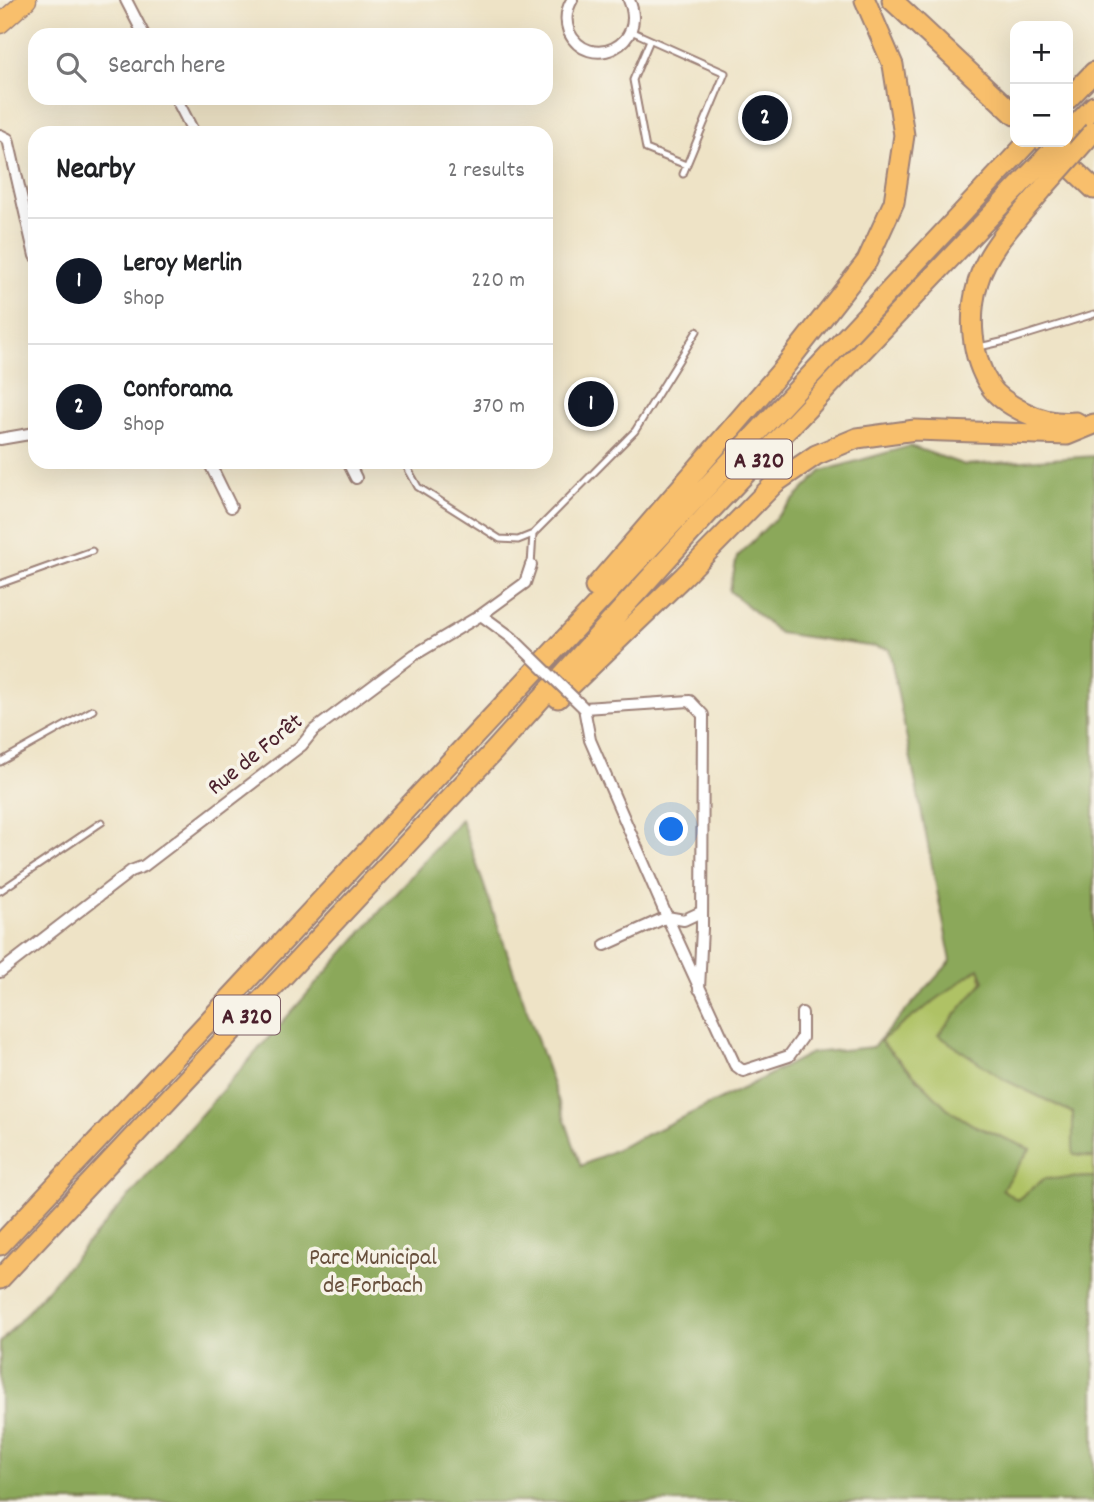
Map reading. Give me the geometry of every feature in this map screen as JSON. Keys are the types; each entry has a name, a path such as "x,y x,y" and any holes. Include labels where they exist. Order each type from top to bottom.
{"highway":[{"path":"552,652 595,587 782,370 867,261 894,202 904,135 893,65 865,0"},
{"path":"892,0 1010,110"},
{"path":"1073,94 1094,72"},
{"path":"1073,130 1091,117"},
{"path":"1091,117 1038,180 993,250 978,282 972,326 979,362 991,388 1011,405 1037,418 1065,424 1094,422"},
{"path":"1049,147 1094,189"},
{"name":"A 320","path":"0,1279 494,751 711,510 1038,180 1057,147"},
{"name":"A 320","path":"0,1245 1022,149"},
{"path":"494,751 554,702 775,483 816,455 857,438 915,429 1067,435 1094,422"}],"main road":[{"path":"0,24 27,0"}],"street":[{"path":"126,0 140,28"},
{"path":"572,0 566,15 567,26 578,44 587,49 608,51 618,47 631,32 634,21 629,0"},
{"path":"180,105 190,126"},
{"path":"0,135 8,139 28,216"},
{"path":"0,439 28,434"},
{"path":"212,469 231,507"},
{"path":"352,469 356,478"},
{"name":"Rue de Forêt","path":"0,972 131,871 144,866 181,838 302,745 314,730 414,655 481,615 525,583 531,565"},
{"path":"481,615 511,637 584,708 590,740 735,1065 743,1071 789,1056 802,1038 802,1013"},
{"path":"584,708 690,701 703,715 699,989"},
{"path":"605,945 667,917 684,920 701,912"}],"lane":[{"path":"631,32 725,73 683,174"},
{"path":"649,40 633,80 646,149 686,165"},
{"path":"976,348 1094,314"},
{"path":"408,469 418,487 500,539 518,540 533,534 635,431 697,331"},
{"path":"531,565 533,534"},
{"path":"0,584 92,551"},
{"path":"0,762 93,710"},
{"path":"0,891 102,822"}],"green space":[{"name":"Parc Municipal de Forbach","path":"910,446 965,465 1094,456 1094,1158 1073,1154 1073,1113 1005,1080 938,1035 984,981 979,968 880,1041 949,1110 973,1125 1030,1149 1002,1189 1017,1200 1044,1179 1094,1177 1094,1502 0,1502 0,1343 461,819 581,1166 811,1053 873,1047 951,961 889,649 779,633 730,591 737,557 822,471"},
{"path":"979,967 1005,1080 1073,1113 1073,1154 1094,1158 1094,1177 1044,1179 1017,1200 1002,1189 1030,1149 973,1125 949,1110 880,1041"}],"place":[{"name":"Conforama","path":"765,118"},
{"name":"Leroy Merlin","path":"591,404"}]}
